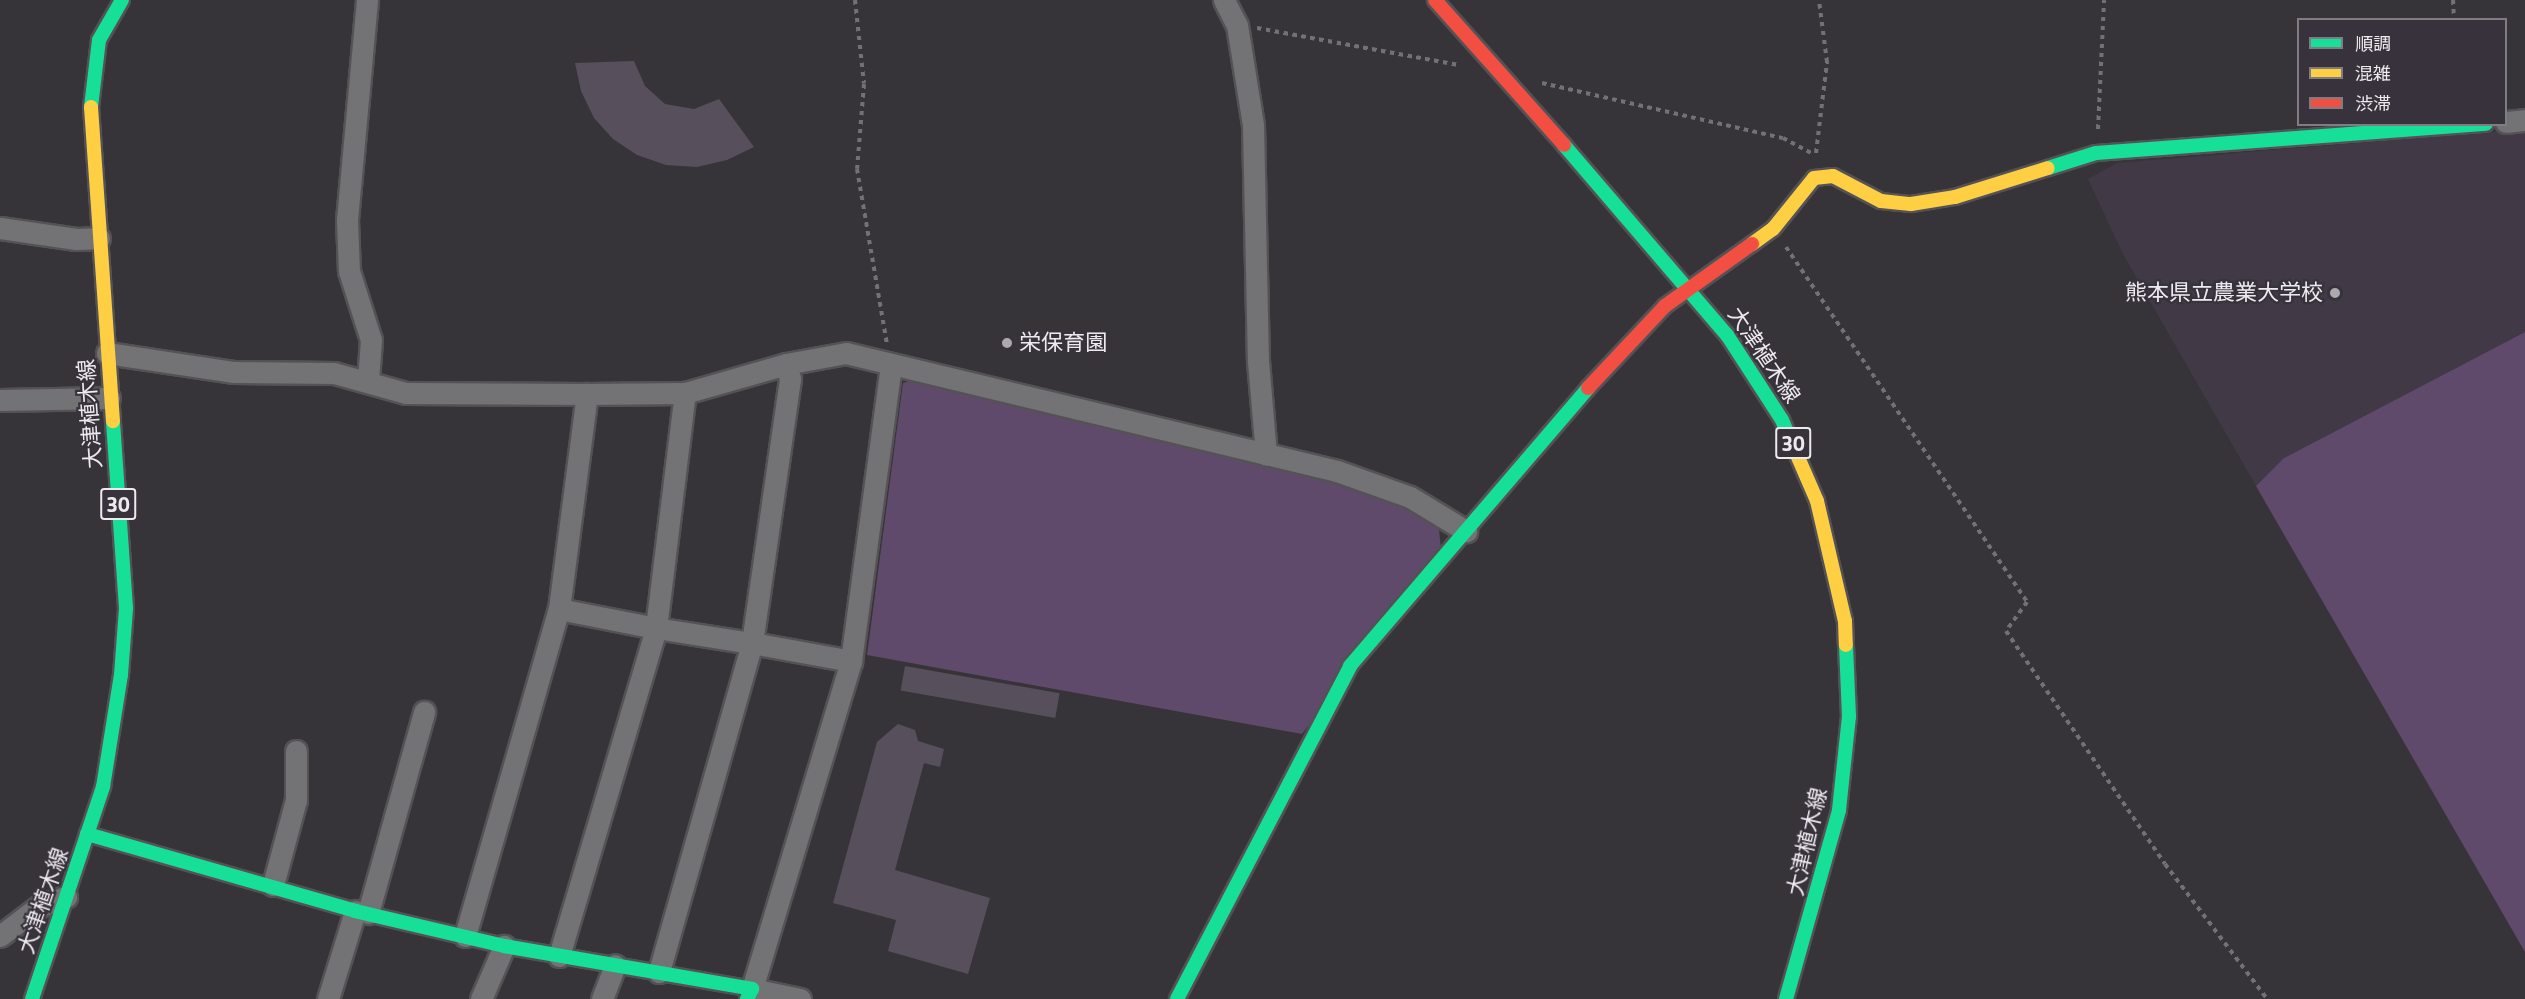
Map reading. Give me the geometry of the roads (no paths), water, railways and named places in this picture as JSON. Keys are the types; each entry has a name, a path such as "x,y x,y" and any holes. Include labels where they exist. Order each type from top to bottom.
{"street":[{"path":"367,0 347,220 349,271 371,340 368,380"},
{"path":"1224,0 1237,25 1253,125 1258,361 1266,455"},
{"name":"大津植木線","path":"1435,0 1690,288 1749,366 1796,448 1817,501 1845,621 1849,717 1839,810 1786,999"},
{"name":"大津植木線","path":"32,999 87,834 113,742 126,608 109,399 90,96 99,40 119,1"},
{"path":"2507,122 2525,120"},
{"path":"1176,999 1350,666 1627,343 1690,288 1773,229 1814,178 1822,174 1833,176 1881,201 1911,204 1955,197 2096,153 2459,126"},
{"path":"0,228 76,239 99,238"},
{"path":"107,353 233,372 334,373 368,380 406,393 587,394 685,393 786,364 846,353 891,366 1337,471 1410,497 1466,531"},
{"path":"659,972 752,643 790,379 786,364"},
{"path":"749,994 851,661 891,366"},
{"path":"559,956 656,628 685,393"},
{"path":"465,936 559,609 587,394"},
{"path":"0,400 109,399"},
{"path":"559,609 851,661"},
{"path":"328,999 361,912 424,712"},
{"path":"273,885 296,800 296,751"},
{"path":"87,834 273,885 361,912 504,946 659,972 749,994 800,999"},
{"path":"0,936 38,907 66,897"},
{"path":"481,999 504,946"},
{"path":"602,999 615,965"}],"place":[{"name":"熊本県立農業大学校","path":"2335,293"},
{"name":"栄保育園","path":"1007,343"}]}
